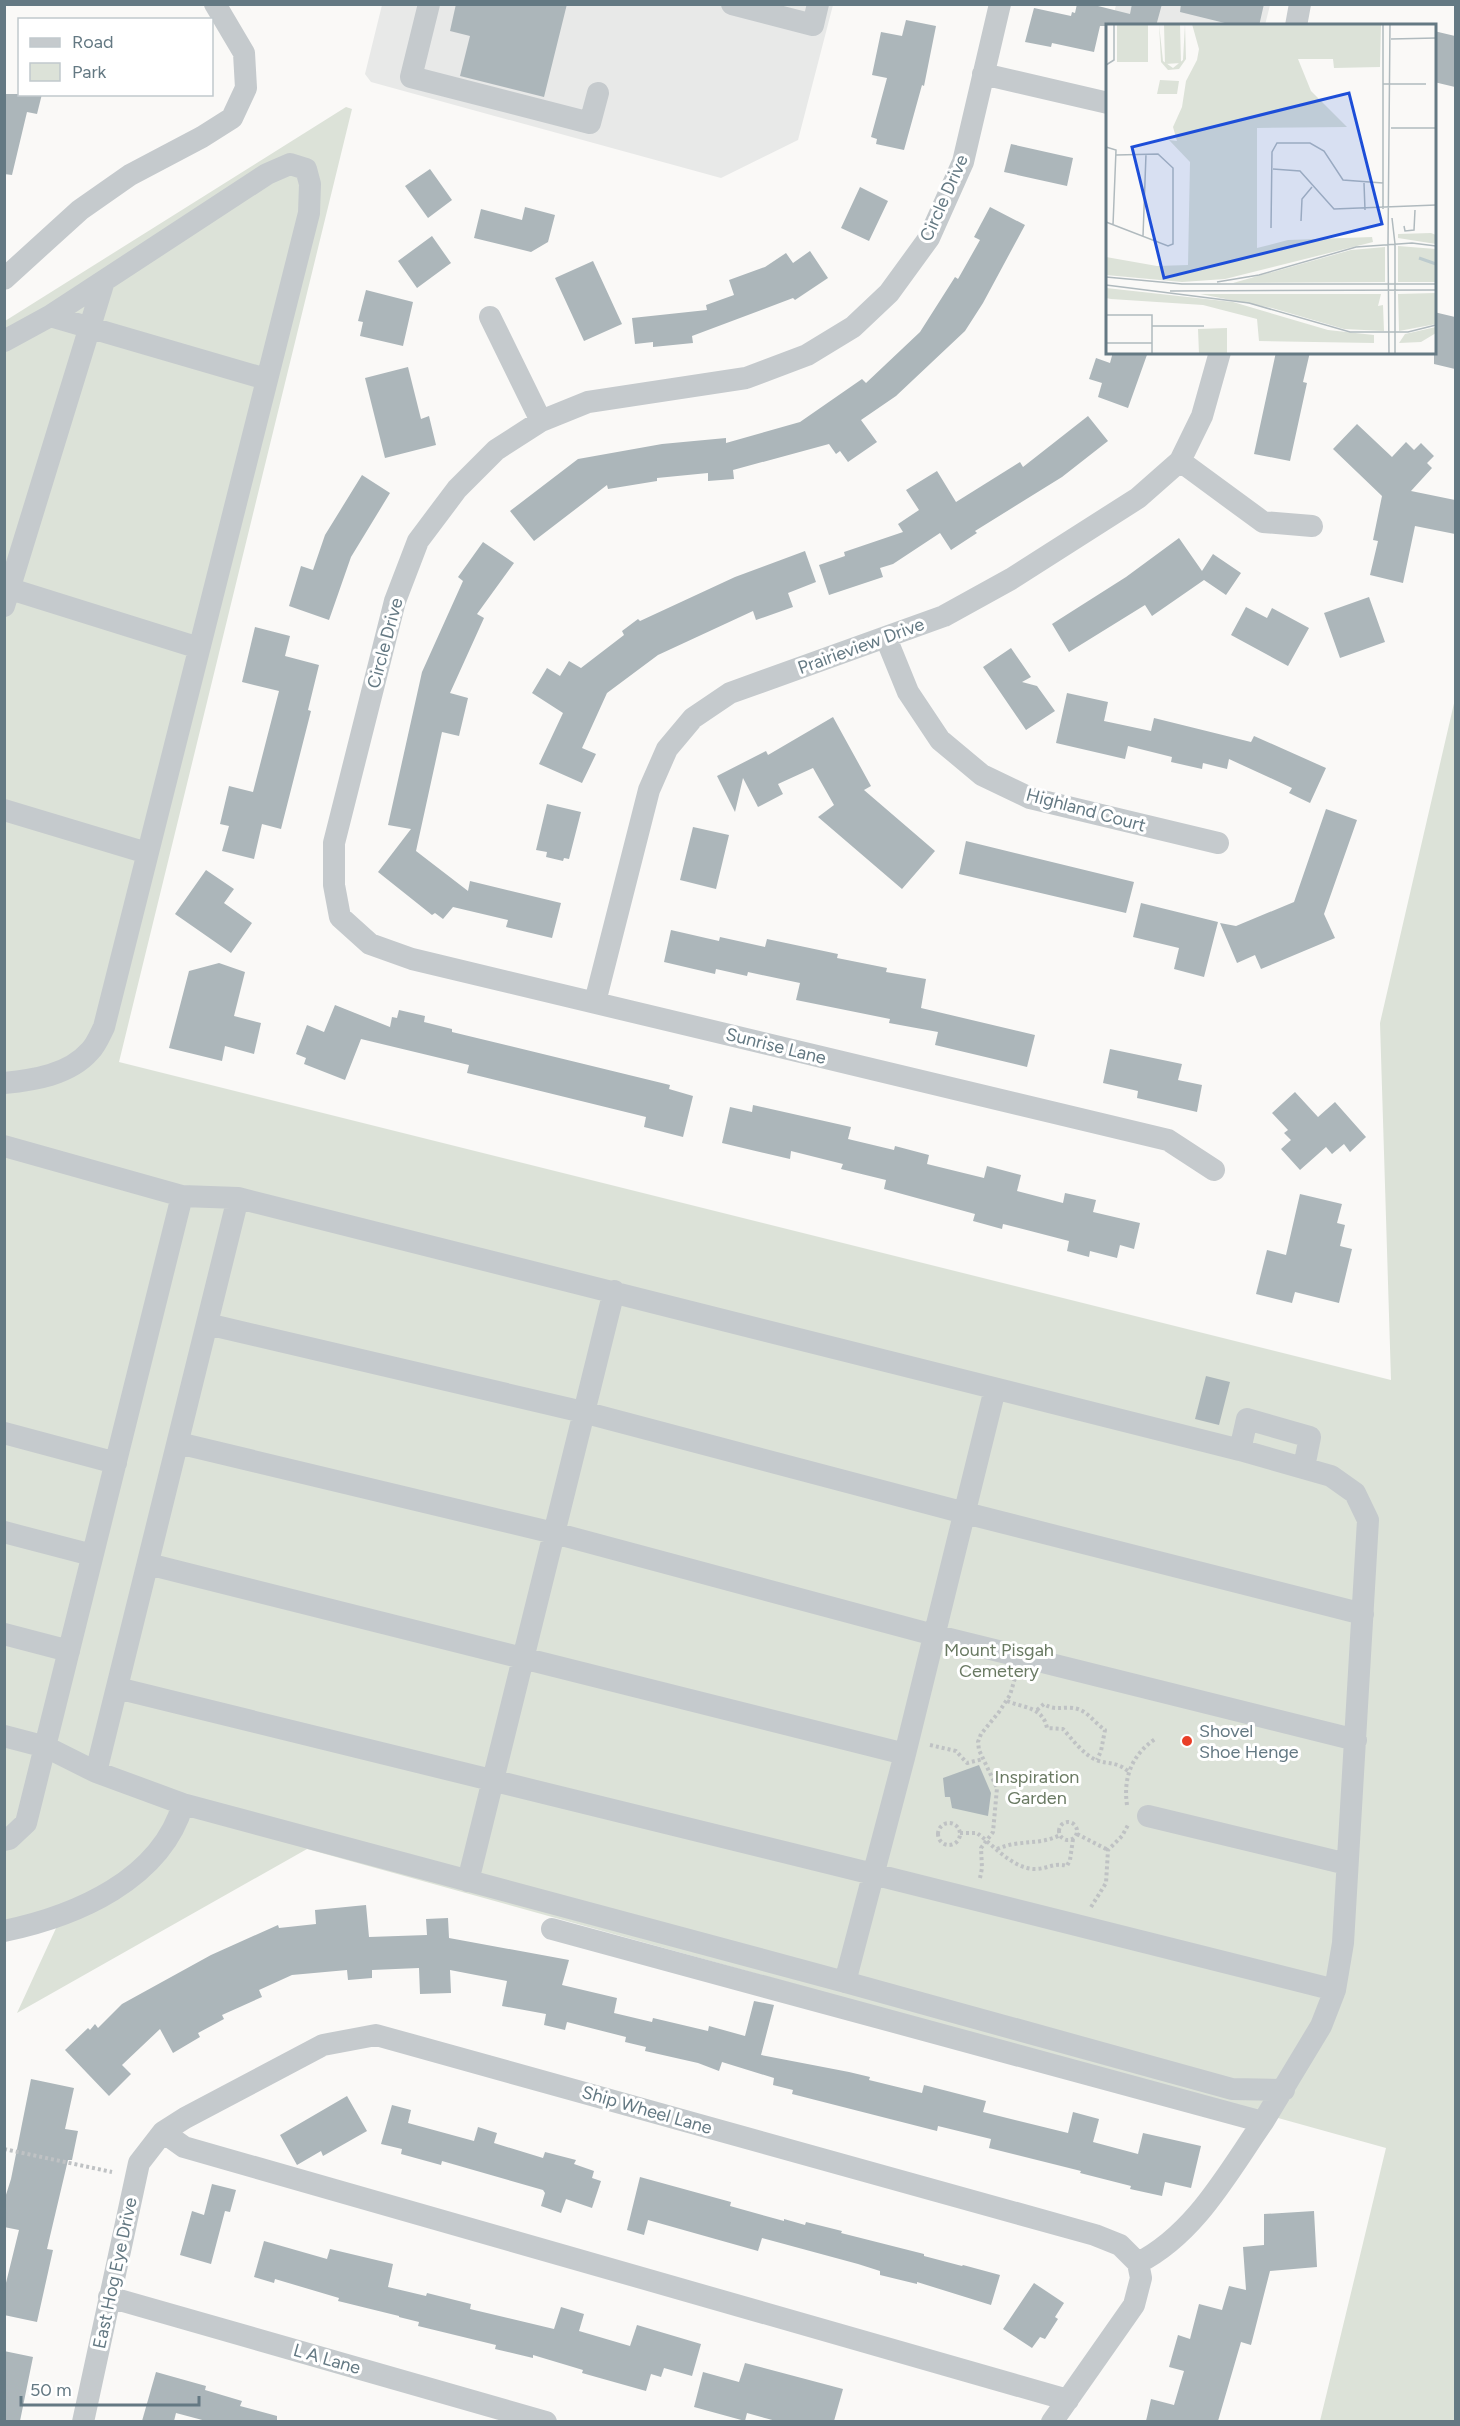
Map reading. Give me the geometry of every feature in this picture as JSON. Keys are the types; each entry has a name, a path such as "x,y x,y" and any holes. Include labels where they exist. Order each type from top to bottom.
{"street":[{"path":"4,279 80,210 130,175 202,137 232,117 246,88 244,53 215,4"},
{"path":"429,4 411,78 590,123 598,93"},
{"path":"732,4 813,25 818,4"},
{"name":"Circle Drive","path":"340,917 334,885 334,843 395,601 418,541 457,489 495,450 541,421 588,402 746,378 807,355 853,327 890,293 929,238 963,162 1000,4"},
{"path":"1296,24 1300,4"},
{"path":"984,74 1106,103"},
{"path":"4,341 50,316 267,174 290,164 306,170 310,184 309,213 104,1027 90,1052 62,1072 25,1081 4,1083"},
{"path":"104,281 6,594 199,648"},
{"path":"50,316 266,380"},
{"path":"490,317 541,421"},
{"name":"Prairieview Drive","path":"595,1002 649,790 667,749 693,718 730,693 944,616 1011,579 1138,498 1180,461 1202,416 1219,354"},
{"path":"1180,461 1263,522 1312,526"},
{"name":"Highland Court","path":"886,638 908,692 940,740 982,775 1030,798 1218,843"},
{"path":"4,810 147,853"},
{"name":"Sunrise Lane","path":"340,917 370,944 412,959 1168,1140 1215,1170"},
{"path":"4,1146 182,1196 238,1198 1240,1450 1331,1476 1355,1492 1368,1520 1343,1943 1335,1990 1321,2026 1284,2090 1201,2212 1159,2252 1137,2263 1142,2278 1134,2305 1052,2421"},
{"path":"4,1839 9,1839 26,1823 182,1196"},
{"path":"96,1772 238,1198"},
{"path":"468,1881 614,1291"},
{"path":"207,1324 584,1412 965,1513 1363,1614"},
{"path":"845,1982 907,1747 995,1389"},
{"path":"1240,1450 1247,1419 1310,1437 1304,1467"},
{"path":"4,1433 116,1463"},
{"path":"178,1443 554,1533 934,1635 1356,1740"},
{"path":"4,1532 92,1555"},
{"path":"148,1564 523,1658 907,1747"},
{"path":"4,1634 69,1651"},
{"path":"117,1688 1335,1990"},
{"path":"4,1736 46,1747 96,1772 183,1804 1232,2089 1284,2090"},
{"path":"4,1930 50,1920 108,1893 151,1861 165,1844 177,1823 183,1804"},
{"path":"1135,1814 1347,1864"},
{"path":"552,1929 1263,2122"},
{"name":"Ship Wheel Lane","path":"163,2132 323,2045 376,2035 1095,2235 1120,2245 1137,2263"},
{"path":"163,2132 184,2147 1068,2400"},
{"name":"East Hog Eye Drive","path":"83,2421 139,2163 163,2132"},
{"name":"L A Lane","path":"109,2297 546,2421"}],"path":[{"path":"975,1899 982,1868 981,1848 993,1832 997,1788 982,1758 978,1742 988,1724 1007,1701 1020,1656"},
{"path":"1007,1701 1037,1710 1045,1719 1047,1728 1063,1729 1087,1754 1097,1760 1118,1763 1128,1771"},
{"path":"1037,1710 1044,1704 1052,1709 1077,1708 1086,1713 1105,1730 1097,1760"},
{"path":"1085,1927 1089,1912 1106,1883 1108,1850 1127,1829 1135,1814 1128,1771 1135,1757 1155,1739"},
{"path":"907,1747 956,1751 967,1763 982,1758"},
{"path":"960,1833 977,1833 1003,1857 1033,1869 1058,1863 1067,1866 1073,1839 1077,1834 1076,1826 1069,1822 1061,1826 1060,1835"},
{"path":"948,1823 955,1825 960,1833 954,1843 947,1844 941,1841 938,1831 942,1825 948,1823"},
{"path":"1077,1834 1108,1850"},
{"path":"997,1850 1021,1842 1040,1843 1060,1835"},
{"path":"1060,1835 1065,1839 1073,1839"},
{"path":"4,2149 112,2172"}],"shaded area":[{"path":"382,5 833,5 798,140 721,178 371,82 365,74"},
{"path":"1116,5 1270,5 1265,24 1111,24"}],"green space":[{"name":"Mount Pisgah Cemetery","path":"346,107 352,109 119,1062 1391,1380 1380,1023 1455,699 1455,2421 1320,2421 1386,2148 307,1849 17,2013 57,1926 5,1939 5,321"}],"building":[{"path":"456,4 567,4 544,97 460,76 470,36 450,31"},
{"path":"1077,4 1090,4 1130,14 1132,4 1162,4 1157,24 1100,26 1094,52 1052,43 1051,47 1025,42 1034,8 1071,16 1072,12 1075,13"},
{"path":"1181,4 1264,4 1259,24 1229,24 1180,12"},
{"path":"906,20 936,26 924,86 922,85 904,150 876,144 877,139 871,137 887,78 872,75 881,32 902,36"},
{"path":"1436,31 1455,36 1455,87 1436,82"},
{"path":"4,94 42,96 37,114 27,112 12,175 4,174"},
{"path":"1011,144 1073,158 1067,186 1004,172"},
{"path":"430,169 452,200 428,218 405,186"},
{"path":"860,187 888,201 869,241 841,228"},
{"path":"525,207 555,215 548,242 531,252 474,238 481,209 522,220"},
{"path":"990,207 1025,225 983,303 965,331 896,396 861,420 877,442 848,462 840,451 836,454 829,444 733,470 734,479 708,481 708,473 657,478 657,481 608,489 607,485 534,541 510,511 578,459 662,444 726,438 726,443 800,422 862,379 866,383 920,332 955,277 958,279 980,240 974,237"},
{"path":"432,236 451,263 417,288 398,261"},
{"path":"810,251 828,278 795,300 793,298 692,336 693,343 653,347 653,342 635,344 632,318 707,310 706,305 734,295 729,280 765,267 786,253 793,263"},
{"path":"593,261 622,324 584,341 555,278"},
{"path":"366,290 413,302 403,346 360,336 363,322 358,321"},
{"path":"1436,312 1455,317 1455,369 1434,364"},
{"path":"1112,354 1147,354 1128,408 1098,397 1102,383 1089,379 1096,358 1110,363"},
{"path":"1276,354 1310,354 1303,382 1307,383 1290,461 1254,454"},
{"path":"408,367 421,419 429,416 436,445 385,458 365,378"},
{"path":"1088,416 1108,441 1062,477 975,531 977,533 951,550 940,533 893,564 880,568 883,577 829,595 819,565 845,556 844,552 903,532 898,524 919,510 906,490 937,471 956,502 1020,462 1023,467"},
{"path":"1357,424 1392,457 1406,442 1414,450 1421,443 1434,456 1427,463 1432,468 1411,491 1455,500 1455,534 1415,526 1403,583 1370,575 1378,541 1373,540 1382,496 1333,449"},
{"path":"362,475 390,493 351,557 329,620 289,606 301,566 313,570 325,535"},
{"path":"1179,538 1202,571 1213,554 1241,573 1226,595 1204,580 1152,616 1145,605 1069,652 1052,624 1126,577"},
{"path":"483,542 514,563 477,614 484,618 450,693 468,698 459,736 442,732 416,851 468,891 470,881 561,903 552,938 506,927 508,920 453,907 443,919 435,913 432,915 378,872 411,829 388,825 422,672 463,581 458,577"},
{"path":"805,551 816,582 788,593 793,607 756,620 753,611 658,655 607,693 582,748 596,754 582,783 539,764 563,713 532,693 547,668 560,676 569,661 581,668 624,635 622,631 638,619 640,621 735,577"},
{"path":"1369,597 1385,642 1340,658 1324,613"},
{"path":"1246,607 1267,618 1272,608 1309,628 1288,666 1231,635"},
{"path":"255,627 290,636 285,656 319,665 308,710 311,711 281,829 262,824 254,859 222,851 229,826 220,824 229,786 253,792 279,691 242,682"},
{"path":"1011,648 1031,677 1022,682 1037,686 1055,711 1026,730 983,667"},
{"path":"1067,693 1108,702 1104,721 1151,731 1154,718 1251,742 1254,736 1326,768 1310,803 1289,793 1292,788 1229,759 1227,769 1203,763 1202,769 1171,762 1172,757 1128,746 1125,759 1056,743"},
{"path":"833,717 871,786 864,790 935,851 902,889 818,817 834,805 813,768 778,784 783,794 758,807 743,778 735,812 717,776 766,751 768,755"},
{"path":"547,804 581,812 569,859 564,858 563,861 546,857 547,852 536,850"},
{"path":"1326,809 1357,820 1324,914 1335,938 1261,969 1255,955 1237,963 1220,923 1236,926 1294,902"},
{"path":"693,827 729,835 716,889 680,880"},
{"path":"966,841 1134,882 1126,913 959,874"},
{"path":"206,870 234,889 224,903 252,923 231,953 175,914"},
{"path":"1141,903 1218,922 1204,977 1174,969 1179,948 1133,937"},
{"path":"671,930 719,941 720,937 765,947 767,939 838,954 837,958 887,968 886,972 926,979 921,1008 1035,1035 1027,1067 935,1045 938,1032 889,1023 890,1019 796,1000 800,983 748,972 747,976 716,969 715,974 664,962"},
{"path":"219,963 245,972 234,1016 261,1023 254,1054 225,1046 222,1061 169,1048 189,971"},
{"path":"335,1005 390,1027 392,1017 397,1018 399,1010 425,1016 424,1022 452,1029 452,1032 670,1085 669,1089 693,1096 683,1137 644,1127 646,1117 467,1073 469,1065 361,1039 345,1080 304,1064 306,1058 296,1054 307,1025 324,1032"},
{"path":"1110,1049 1182,1064 1178,1080 1202,1085 1197,1112 1137,1098 1138,1091 1103,1083"},
{"path":"1295,1092 1318,1117 1335,1102 1366,1137 1350,1152 1344,1144 1332,1154 1326,1147 1300,1170 1281,1149 1291,1140 1284,1133 1288,1130 1272,1113"},
{"path":"753,1105 851,1127 848,1139 894,1150 895,1146 929,1155 927,1164 984,1178 987,1166 1021,1175 1017,1191 1063,1203 1065,1193 1096,1200 1093,1212 1140,1223 1134,1249 1120,1245 1117,1258 1090,1251 1089,1257 1067,1251 1069,1241 1003,1224 1002,1229 973,1221 975,1214 884,1189 886,1180 841,1169 843,1164 791,1151 790,1159 722,1143 730,1107 752,1112"},
{"path":"1300,1194 1342,1204 1337,1223 1345,1225 1340,1246 1352,1249 1339,1303 1295,1292 1292,1303 1256,1294 1267,1250 1286,1255"},
{"path":"1206,1376 1230,1382 1219,1425 1195,1419"},
{"path":"979,1765 991,1793 988,1816 952,1808 950,1797 945,1797 943,1778"},
{"path":"366,1905 369,1937 427,1935 426,1919 448,1918 449,1938 569,1960 562,1985 617,1998 614,2013 652,2022 653,2018 708,2031 709,2026 745,2036 754,2001 774,2005 761,2055 849,2072 870,2077 869,2080 922,2093 924,2085 986,2101 983,2112 1068,2133 1073,2112 1099,2119 1093,2142 1138,2154 1143,2133 1201,2146 1191,2188 1165,2182 1162,2196 1130,2189 1131,2186 1080,2173 1081,2171 989,2148 991,2139 938,2126 937,2131 792,2094 793,2090 773,2085 774,2078 722,2062 719,2071 698,2063 645,2051 646,2047 625,2042 626,2037 567,2022 565,2030 544,2025 546,2014 502,2006 507,1981 450,1970 451,1993 420,1994 419,1968 372,1970 372,1978 348,1980 347,1970 292,1975 259,1990 262,1997 222,2015 224,2019 198,2033 200,2037 173,2053 160,2029 122,2065 131,2074 109,2096 65,2050 88,2028 90,2030 95,2024 98,2028 122,2004 211,1955 278,1925 279,1928 316,1924 315,1910"},
{"path":"31,2079 74,2088 65,2129 78,2131 72,2160 68,2160 47,2249 53,2250 37,2322 4,2315 4,2291 19,2230 4,2227 4,2201 11,2179"},
{"path":"347,2096 367,2131 323,2156 321,2151 297,2165 280,2135"},
{"path":"392,2105 411,2110 408,2123 474,2141 478,2127 497,2133 494,2143 543,2158 545,2152 576,2160 574,2164 594,2171 592,2178 601,2181 592,2208 566,2199 561,2213 541,2206 545,2193 543,2190 442,2161 441,2165 401,2154 402,2149 381,2144"},
{"path":"640,2177 731,2202 730,2206 784,2221 784,2219 805,2225 806,2222 842,2231 841,2233 1000,2275 991,2305 917,2282 917,2284 880,2275 880,2271 858,2264 762,2238 758,2251 648,2220 644,2235 627,2230"},
{"path":"212,2184 236,2190 230,2212 225,2211 211,2264 180,2255 192,2211 204,2215"},
{"path":"1314,2211 1317,2267 1270,2271 1251,2345 1241,2342 1218,2421 1146,2421 1151,2399 1174,2405 1184,2371 1169,2367 1178,2335 1190,2339 1199,2304 1222,2310 1229,2286 1246,2290 1243,2247 1264,2245 1264,2214"},
{"path":"264,2241 327,2259 330,2249 393,2264 388,2287 426,2296 427,2293 471,2304 470,2309 554,2329 561,2307 584,2314 579,2331 630,2346 637,2325 701,2344 692,2376 664,2368 661,2377 651,2374 646,2391 582,2373 583,2370 533,2355 533,2358 495,2349 496,2345 418,2326 419,2322 338,2301 339,2298 275,2279 274,2283 254,2277"},
{"path":"1034,2283 1064,2303 1055,2317 1058,2319 1045,2339 1040,2337 1032,2348 1003,2329"},
{"path":"4,2351 33,2357 20,2421 4,2421"},
{"path":"745,2363 843,2389 834,2421 776,2421 747,2413 745,2421 694,2407 703,2372 739,2382"},
{"path":"156,2372 206,2386 205,2390 242,2401 240,2406 277,2416 277,2421 206,2421 176,2413 174,2421 142,2421"}],"place":[{"name":"Shovel Shoe Henge","path":"1187,1741"}],"park label":[{"name":"Inspiration Garden","path":"1037,1787"}]}
